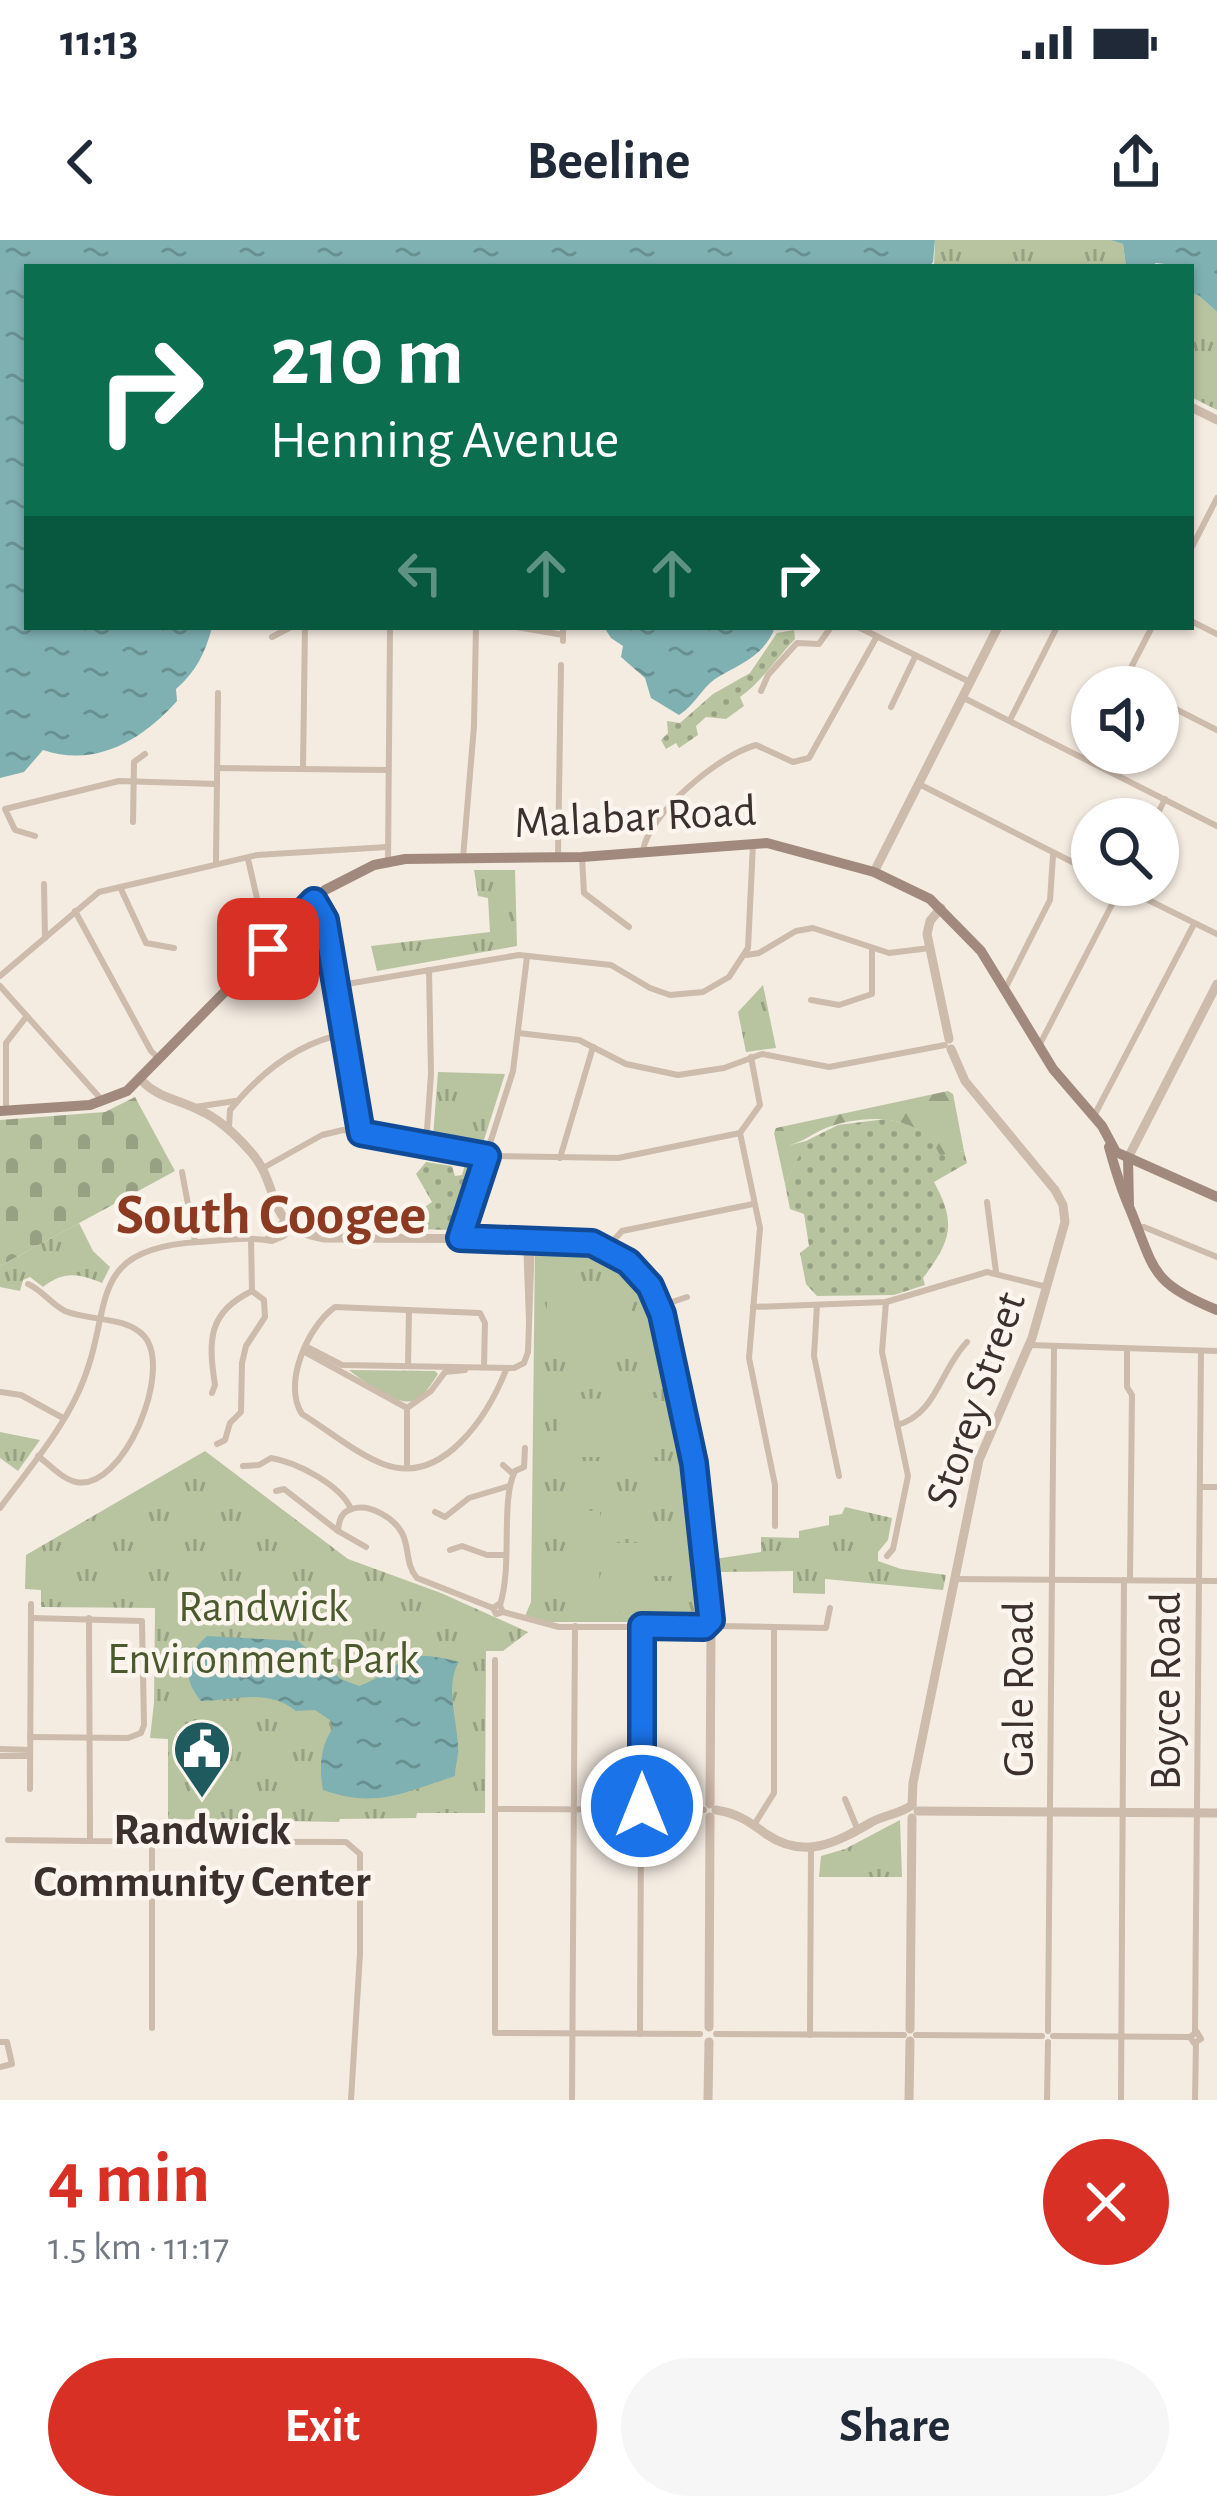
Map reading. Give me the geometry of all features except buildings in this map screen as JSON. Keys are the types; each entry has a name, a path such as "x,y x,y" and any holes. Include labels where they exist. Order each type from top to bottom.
{"main road":[{"name":"Malabar Road","path":"3,1110 104,1102 141,1080 314,901 334,884 374,865 582,857 753,843 780,845 874,872 941,908 981,951 1061,1081 1094,1116 1116,1151 1217,1197"},
{"path":"1110,1138 1119,1184 1148,1259 1168,1286 1217,1310"},
{"path":"1119,1184 1121,1166 1128,1158"},
{"path":"1128,1158 1129,1206"}],"street":[{"path":"1194,543 1217,498"},
{"path":"1208,516 1217,520"},
{"path":"272,637 286,630"},
{"path":"303,768 305,630"},
{"path":"388,861 390,630"},
{"path":"463,858 475,726 476,630"},
{"path":"761,691 768,675 797,643 819,644 829,630"},
{"path":"863,630 970,682"},
{"path":"874,872 996,630"},
{"path":"1010,720 1055,630"},
{"path":"1132,666 1150,630"},
{"path":"643,851 658,815 736,752 756,745 793,762 809,758 875,638"},
{"path":"891,706 915,657"},
{"path":"558,856 561,665"},
{"path":"216,865 218,693"},
{"path":"962,697 1071,750"},
{"path":"1179,711 1217,730"},
{"path":"133,822 134,762 145,754"},
{"path":"217,768 388,770"},
{"path":"1118,774 1163,798"},
{"path":"34,836 15,830 5,809 98,784 217,784"},
{"path":"918,784 1071,862"},
{"path":"1179,806 1214,824 1217,808"},
{"path":"335,986 527,956 612,966 650,988 681,996 703,992 722,983 746,955 752,922 753,843"},
{"path":"0,976 99,892 248,858 387,847"},
{"path":"355,848 369,854 374,865"},
{"path":"1003,990 1050,900 1054,854"},
{"path":"582,857 584,893 629,927"},
{"path":"248,858 268,949"},
{"path":"44,884 45,938"},
{"path":"120,887 146,943 174,948"},
{"path":"314,901 325,920 361,1133"},
{"path":"1039,1046 1111,906"},
{"path":"1159,906 1217,934"},
{"name":"Storey Street","path":"909,2100 913,1783 982,1451 1029,1346 1064,1229 1063,1205 1054,1190 965,1081 948,1044 927,928 941,908"},
{"path":"75,911 160,1060"},
{"path":"1094,1116 1194,924"},
{"path":"746,955 807,929 895,954 930,948"},
{"path":"812,1000 839,1005 875,995 872,948"},
{"path":"460,1238 511,1079 527,956"},
{"path":"426,1144 431,1074 429,970"},
{"path":"1128,1158 1217,984"},
{"path":"0,986 104,1102"},
{"path":"3,1110 5,1043 27,1016"},
{"path":"518,1033 579,1040 626,1064 663,1074 710,1072 768,1054 806,1065 840,1066 948,1044"},
{"path":"230,1132 229,1114 238,1100 297,1049 344,1034"},
{"path":"560,1158 593,1047"},
{"path":"263,1168 322,1135 344,1130 487,1156 560,1158 628,1158 740,1133 760,1105 751,1057"},
{"path":"141,1080 154,1094 193,1107 230,1132 263,1168 275,1208 288,1224 324,1238 574,1240 606,1249 636,1269 660,1306 694,1463 711,1626 708,2100"},
{"path":"193,1107 238,1100"},
{"path":"740,1133 760,1228 749,1358 776,1485 775,1526"},
{"path":"1138,1141 1141,1156 1157,1172"},
{"path":"182,1172 195,1242"},
{"path":"986,1202 996,1272"},
{"path":"606,1249 622,1231 755,1203"},
{"path":"0,1508 64,1419 92,1361 113,1279 130,1258 151,1247 278,1240 288,1224"},
{"path":"1135,1228 1144,1227 1217,1257"},
{"path":"306,1350 342,1365 506,1370 524,1363 529,1239"},
{"path":"251,1240 252,1292"},
{"path":"754,1307 886,1302 996,1272 1047,1287"},
{"path":"28,1284 70,1313 136,1330 154,1353 150,1397 131,1441 106,1471 93,1480 70,1480 38,1456"},
{"path":"217,1388 212,1346 217,1317 252,1292"},
{"path":"217,1444 241,1412 246,1346 265,1317 264,1300 252,1292"},
{"path":"660,1306 687,1297"},
{"path":"886,1302 882,1352 908,1476 893,1549 887,1556"},
{"path":"818,1305 814,1356 839,1476"},
{"path":"482,1368 485,1323 480,1313 335,1307 322,1317 306,1350 295,1388 296,1405 302,1414 383,1464 407,1468 429,1462 472,1434 506,1370"},
{"path":"408,1366 409,1310"},
{"path":"897,1425 924,1412 943,1372 967,1342"},
{"path":"1029,1346 1217,1352"},
{"name":"Gale Road","path":"1047,2100 1054,1347"},
{"path":"1120,2100 1132,1395 1127,1388 1127,1349"},
{"path":"306,1350 407,1408"},
{"name":"Boyce Road","path":"1195,2100 1201,1351"},
{"path":"407,1408 431,1391 445,1372 482,1368"},
{"path":"1,1392 21,1395 64,1419"},
{"path":"407,1408 407,1468"},
{"path":"222,1414 230,1423"},
{"path":"499,1608 508,1573 509,1486 513,1474 524,1467 525,1448"},
{"path":"243,1466 259,1466 272,1458 284,1460 346,1498 350,1509"},
{"path":"503,1465 513,1474"},
{"path":"435,1512 445,1522 469,1498 509,1486"},
{"path":"1199,1486 1217,1486"},
{"path":"282,1487 354,1543 365,1542"},
{"path":"338,1531 340,1518 350,1509 366,1508 395,1524 418,1578 524,1619 575,1626 828,1627 830,1608"},
{"path":"450,1550 462,1546 488,1555 506,1555"},
{"path":"954,1579 1217,1581"},
{"path":"30,1789 31,1604"},
{"path":"30,1737 128,1738 141,1733 142,1621 31,1618"},
{"path":"89,1618 91,1842"},
{"path":"572,2100 575,1626"},
{"path":"640,2034 642,1626"},
{"path":"754,1825 774,1793 774,1627"},
{"path":"495,1660 495,2033 1217,2037"},
{"path":"0,1753 30,1753"},
{"path":"845,1799 859,1831"},
{"path":"496,1808 710,1810 737,1815 782,1843 811,1848 832,1845 874,1821 912,1811 1217,1813"},
{"path":"8,1840 346,1842 359,1854 361,1937 351,2100"},
{"path":"152,1843 152,2029"},
{"path":"810,2035 811,1848"},
{"path":"0,2042 7,2042 12,2064 0,2067"}],"green space":[{"path":"935,240 1110,240 1123,244 1126,264 934,264"},
{"path":"1194,294 1217,312 1217,410 1194,398"},
{"path":"794,630 795,639 740,697 744,706 726,719 706,717 696,726 698,735 679,748 676,743 666,749 661,740 668,733 667,721 680,723 713,694 750,673 777,633"},
{"path":"474,870 515,870 517,946 377,971 371,946 490,932 488,898 478,896"},
{"path":"763,985 776,1048 746,1052 738,1012"},
{"path":"438,1072 505,1074 482,1146 433,1137"},
{"path":"948,1091 953,1094 964,1151 940,1155 931,1141 906,1124 857,1120 790,1145 793,1153 801,1153 785,1184 776,1128"},
{"path":"135,1097 175,1171 0,1266 0,1120 105,1112"},
{"path":"886,1119 918,1130 940,1154 964,1151 967,1163 934,1182 946,1210 945,1242 923,1278 925,1285 894,1295 817,1296 806,1284 800,1253 809,1246 804,1214 790,1209 785,1184 800,1154 792,1153 790,1145 838,1125"},
{"path":"466,1161 471,1174 455,1224 449,1230 419,1229 419,1211 432,1202 416,1174 426,1162 452,1166 455,1176 462,1175"},
{"path":"79,1223 93,1251 110,1267 102,1283 71,1275 43,1287 30,1277 23,1280 20,1291 0,1287 0,1266"},
{"path":"535,1247 597,1255 619,1266 646,1297 675,1410 694,1517 700,1601 695,1622 550,1622 525,1616 531,1602"},
{"path":"547,1297 631,1297 631,1353 547,1353"},
{"path":"349,1370 438,1374 421,1397 409,1402 382,1392"},
{"path":"659,1398 659,1457 557,1457 557,1399"},
{"path":"0,1432 40,1440 18,1471 0,1458"},
{"name":"Randwick Environment Park","path":"205,1451 348,1559 528,1632 503,1651 486,1651 485,1813 417,1813 416,1818 339,1822 168,1819 168,1739 150,1738 155,1608 41,1607 41,1590 25,1589 26,1555"},
{"path":"845,1507 892,1518 878,1561 946,1575 943,1590 825,1579 825,1594 793,1593 793,1571 716,1572 715,1559 761,1552 761,1537 799,1538 799,1531 829,1525 829,1516 842,1514"},
{"path":"570,1510 600,1511 599,1607 570,1606"},
{"path":"613,1543 645,1543 645,1576 613,1575"},
{"path":"652,1543 685,1543 685,1576 652,1576"},
{"path":"613,1579 645,1579 645,1611 613,1611"},
{"path":"900,1820 902,1877 819,1877 821,1856"}],"water":[{"path":"0,240 935,240 931,264 24,264 24,630 211,630 199,661 176,689 177,701 149,728 99,753 63,755 43,750 24,772 0,778"},
{"path":"1110,240 1217,240 1217,312 1194,294 1194,264 1126,264 1123,244"},
{"path":"606,630 774,630 758,652 715,679 679,715 651,698 645,678 621,657 623,646"},
{"path":"207,1636 298,1641 341,1679 359,1686 413,1657 459,1662 452,1693 458,1751 455,1776 375,1798 323,1790 322,1758 333,1728 330,1720 315,1710 296,1711 263,1697 201,1701 190,1684 188,1667"}],"place":[{"name":"Randwick Community Center","path":"202,1800"}],"district":[{"name":"South Coogee","path":"271,1213"}],"route":[{"path":"268,949 314,901 325,920 361,1133 487,1156 460,1238 592,1243 628,1262 656,1296 694,1463 711,1620 704,1627 642,1626 642,1806"}]}
